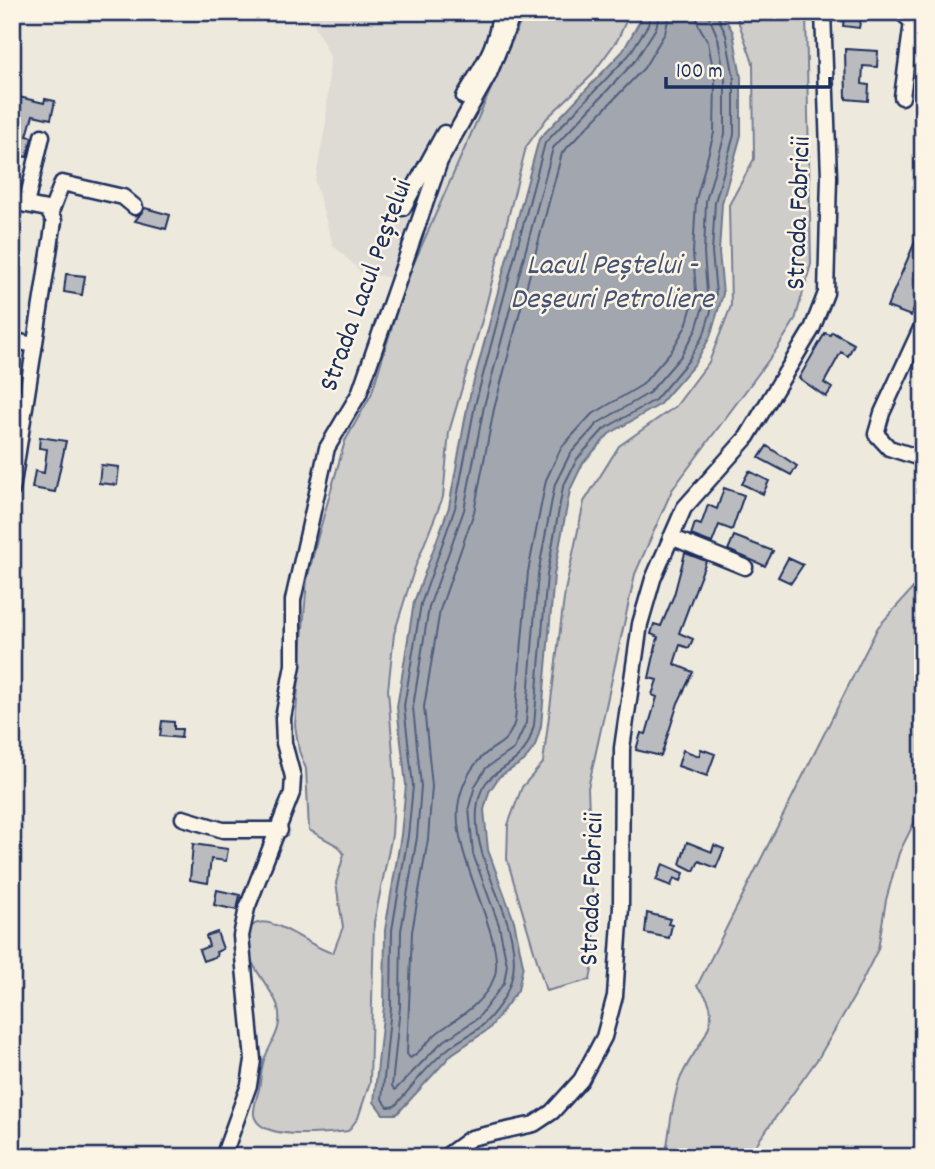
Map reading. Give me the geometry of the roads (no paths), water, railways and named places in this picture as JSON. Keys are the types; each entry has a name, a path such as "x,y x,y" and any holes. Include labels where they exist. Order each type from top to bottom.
{"street":[{"path":"402,208 492,46 499,26 499,12"},
{"name":"Strada Lacul Peștelui","path":"223,1157 249,1085 253,1060 253,1036 241,936 247,908 280,830 292,793 293,777 285,743 283,718 293,666 293,600 327,448 359,394 440,161 489,74 514,12"},
{"name":"Strada Fabricii","path":"445,1157 471,1138 534,1124 552,1112 581,1080 604,1037 615,996 624,851 620,775 626,718 640,624 653,579 691,498 754,426 813,328 826,293 829,177 823,12"},
{"path":"901,12 912,22 902,97"},
{"path":"42,136 19,203 51,212"},
{"path":"12,491 54,221 51,212 62,183 123,197 135,207"},
{"path":"923,324 882,413 876,434 889,448 923,459"},
{"path":"12,340 33,345"},
{"path":"671,537 745,567"},
{"path":"183,818 223,830 280,830"}],"water":[{"name":"Lacul Peștelui - Deșeuri Petroliere","path":"645,12 721,12 733,32 741,77 741,135 722,203 719,252 723,294 710,337 694,365 659,405 609,434 583,463 570,490 554,575 541,726 535,746 524,761 499,777 489,792 484,810 488,850 514,921 523,965 518,990 489,1029 452,1054 397,1114 383,1114 374,1102 384,1006 385,930 401,835 406,785 397,707 414,602 449,507 468,403 539,139 623,51"}]}
